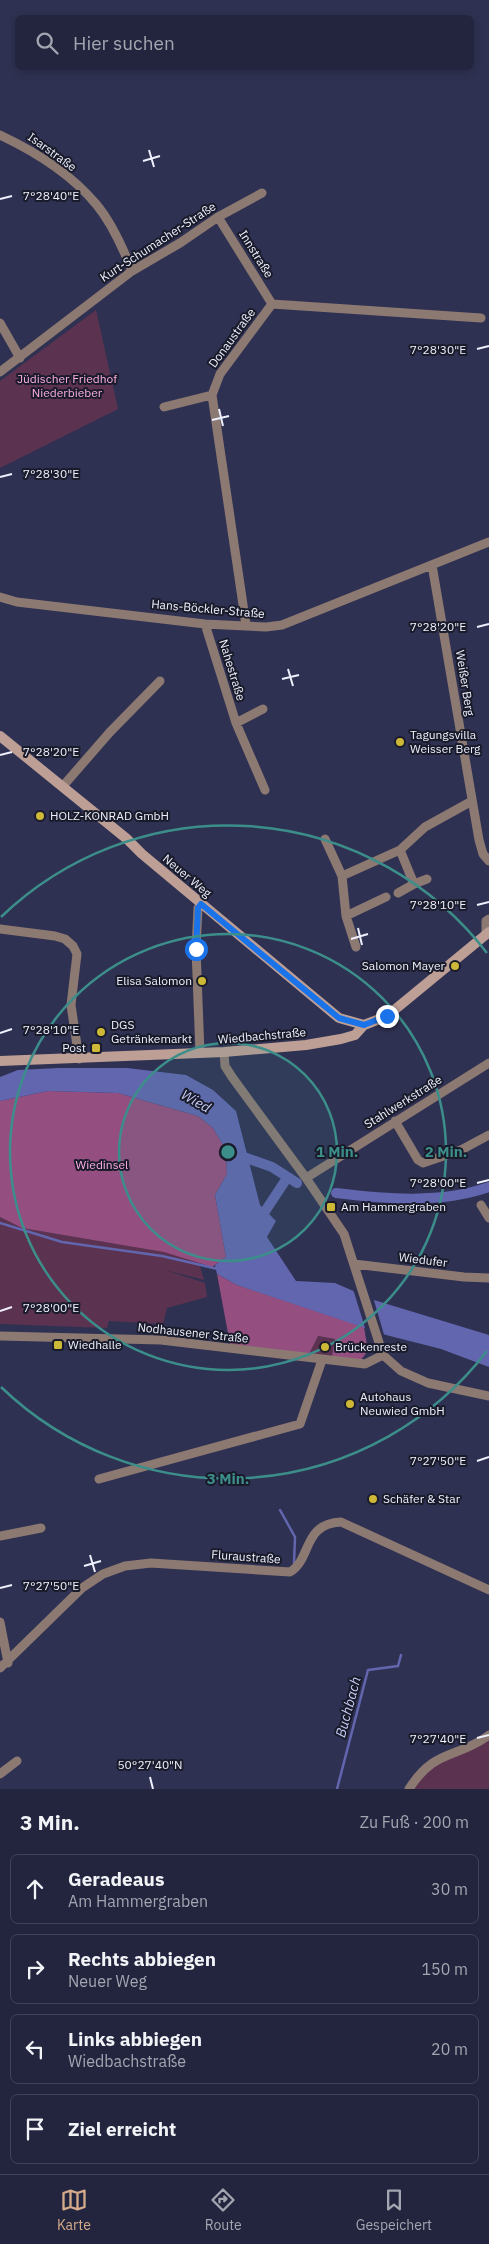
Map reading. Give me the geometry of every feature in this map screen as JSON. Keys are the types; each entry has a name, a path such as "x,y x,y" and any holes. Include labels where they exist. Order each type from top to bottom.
{"main road":[{"name":"Neuer Weg","path":"0,736 63,786 201,904 339,1018 364,1025"},
{"name":"Wiedbachstraße","path":"0,1061 224,1052 324,1042 355,1034 364,1025 387,1016 488,933"}],"street":[{"name":"Isarstraße","path":"0,135 25,146 64,175 96,204 122,247 132,271"},
{"name":"Kurt-Schumacher-Straße","path":"0,372 132,271 180,243 218,217 262,193"},
{"name":"Innstraße","path":"218,217 272,304"},
{"name":"Donaustraße","path":"212,395 220,374 272,304 482,318"},
{"path":"0,323 20,358"},
{"path":"164,407 212,395 246,625"},
{"name":"Hans-Böckler-Straße","path":"0,597 17,602 205,624 266,627 282,625 489,542"},
{"name":"Weißer Berg","path":"432,566 478,840 483,854 489,861"},
{"name":"Nahestraße","path":"205,624 236,723 265,790"},
{"path":"63,786 110,732 160,681"},
{"name":"Nahestraße","path":"236,723 263,709"},
{"path":"342,876 400,850 425,827 472,801"},
{"path":"325,839 342,876 346,916 356,946"},
{"path":"400,850 414,884"},
{"path":"398,893 427,879"},
{"path":"346,916 386,897"},
{"path":"200,1053 196,949 198,908 201,904"},
{"path":"488,933 486,921 489,919"},
{"path":"0,929 55,936 65,939 73,946 77,954 71,1006 79,1059"},
{"path":"224,1052 225,1066 232,1077 306,1178 344,1234 383,1355 401,1370 428,1383 489,1396"},
{"name":"Stahlwerkstraße","path":"306,1178 489,1063"},
{"path":"395,1121 418,1160 423,1163 461,1150 489,1135"},
{"path":"481,1205 489,1218"},
{"name":"Wiedufer","path":"354,1264 464,1277 489,1278"},
{"name":"Nodhausener Straße","path":"0,1336 161,1340 365,1364 383,1355"},
{"path":"99,1479 300,1424 322,1360"},
{"name":"Fluraustraße","path":"4,1666 82,1588 104,1574 126,1566 150,1563 290,1572 296,1569 307,1545 316,1532 328,1523 341,1522 489,1590"},
{"path":"0,1536 41,1528"},
{"path":"0,1622 4,1666"},
{"path":"409,1789 418,1774 433,1761 478,1743 489,1734"},
{"path":"0,1774 16,1761"}],"green space":[{"name":"Jüdischer Friedhof Niederbieber","path":"96,310 118,409 0,468 0,381"},
{"name":"Wiedinsel","path":"48,1091 118,1093 198,1116 213,1128 226,1150 227,1174 215,1195 226,1257 212,1267 164,1252 22,1228 0,1217 0,1101"},
{"path":"134,1197 193,1261 199,1263 204,1280 165,1270 205,1283 207,1297 167,1308 163,1324 109,1321 107,1328 0,1324 0,1217 22,1228 113,1243"},
{"path":"217,1274 237,1285 364,1327 368,1351 360,1361 332,1356 335,1339 318,1336 309,1354 230,1344"},
{"path":"317,1336 335,1339 332,1356 309,1354"},
{"path":"489,1733 489,1789 409,1789 433,1761"}],"water":[{"path":"127,1068 186,1075 213,1090 236,1111 260,1205 276,1221 267,1237 296,1281 335,1283 374,1300 489,1335 489,1367 441,1349 386,1335 237,1285 217,1274 215,1265 226,1257 215,1195 227,1174 226,1150 213,1128 198,1116 118,1093 48,1091 0,1101 0,1077 18,1070"}],"pier":[{"path":"353,1289 373,1297 385,1338 366,1331"}],"waterway":[{"path":"238,1155 272,1167 297,1183"},
{"path":"258,1222 287,1178"},
{"path":"336,1193 413,1199 452,1196 489,1187"},
{"name":"Wied","path":"0,1223 62,1242 162,1256 218,1269"},
{"name":"Buchbach","path":"280,1510 295,1537 294,1563"},
{"name":"Buchbach","path":"337,1789 368,1670 398,1666 401,1655"}],"place":[{"name":"Tagungsvilla Weisser Berg","path":"400,742"},
{"name":"HOLZ-KONRAD GmbH","path":"40,816"},
{"name":"Salomon Mayer","path":"455,966"},
{"name":"Elisa Salomon","path":"202,981"},
{"name":"DGS Getränkemarkt","path":"101,1032"},
{"name":"Post","path":"96,1048"},
{"name":"Am Hammergraben","path":"331,1207"},
{"name":"Wiedhalle","path":"58,1345"},
{"name":"Brückenreste","path":"325,1347"},
{"name":"Autohaus Neuwied GmbH","path":"350,1404"},
{"name":"Schäfer & Star","path":"373,1499"}],"route":[{"path":"196,949 198,908 201,904 339,1018 351,1024 364,1025 387,1016"}]}
